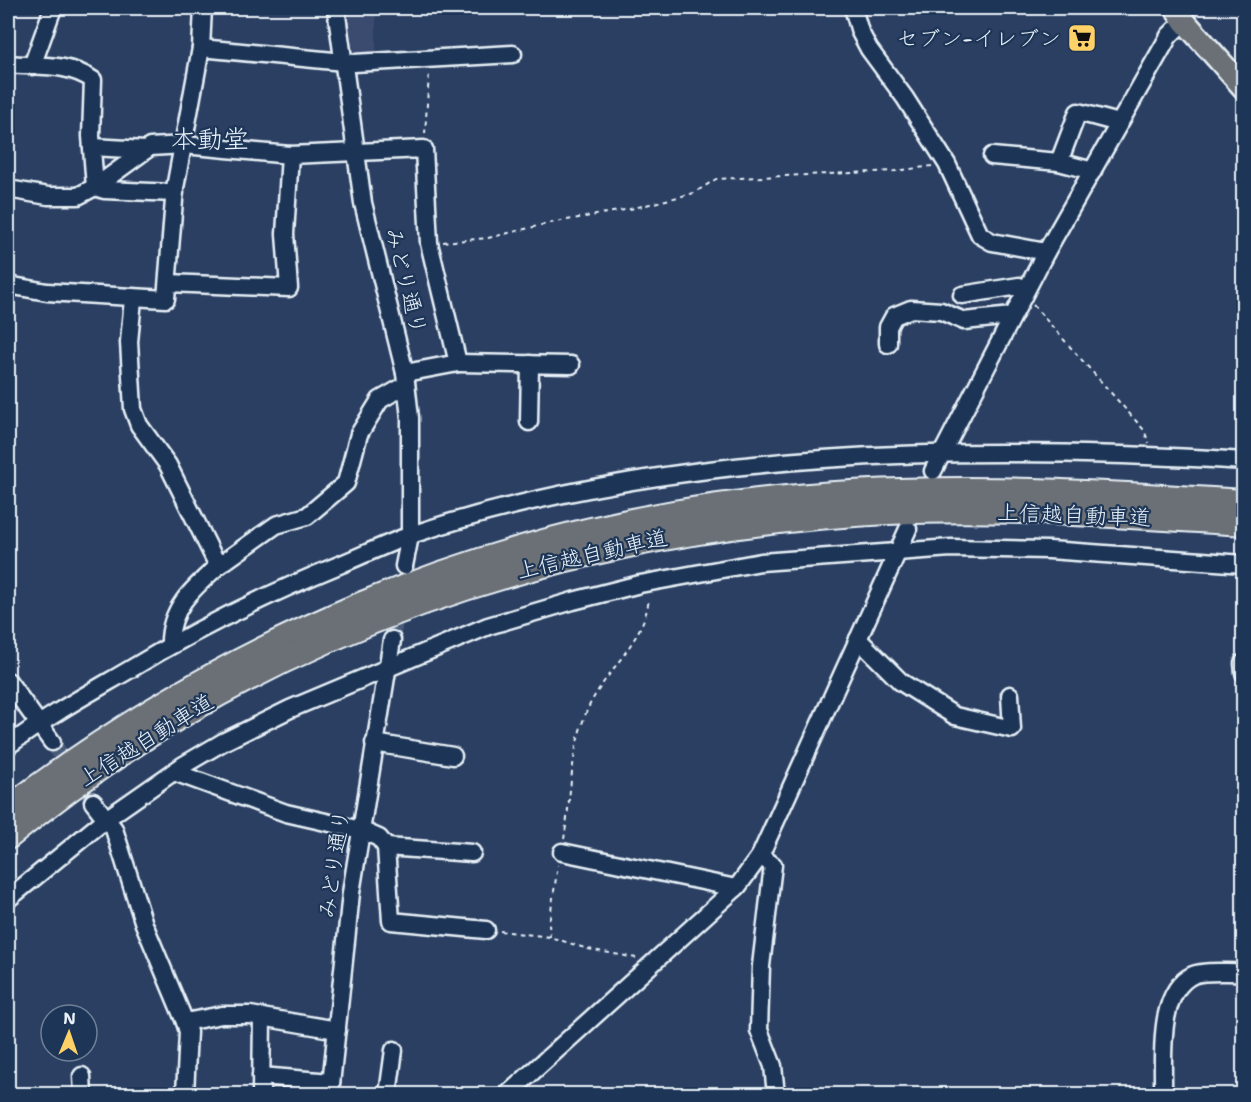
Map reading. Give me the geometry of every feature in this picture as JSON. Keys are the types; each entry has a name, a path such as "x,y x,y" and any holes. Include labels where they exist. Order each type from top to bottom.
{"highway":[{"name":"上信越自動車道","path":"8,809 137,718 207,676 272,643 408,585 546,541 687,511 758,501 889,491 1020,490 1244,502"},
{"name":"上信越自動車道","path":"8,837 88,776 153,733 217,695 286,660 413,605 551,562 619,545 693,531 765,522 892,512 1024,512 1244,524"}],"main road":[{"path":"1180,14 1244,88"}],"street":[{"path":"32,66 53,8"},
{"path":"8,285 47,292 133,299 166,299 175,193 201,48 203,8"},
{"name":"みどり通り","path":"336,8 354,152 363,203 406,379 410,418 410,536 404,566"},
{"path":"853,8 860,32 869,49 905,98 947,164 980,235 992,242 1046,252"},
{"path":"933,471 1046,252 1180,14"},
{"path":"201,48 343,62 429,60 513,54"},
{"path":"8,64 62,66 82,72 93,80 92,147 95,187"},
{"path":"1059,162 1078,112 1119,123"},
{"path":"8,189 68,197 78,196 95,187 150,147 184,145 290,155 424,149 429,243 458,363"},
{"path":"92,147 146,150"},
{"path":"168,283 289,288 285,234 290,155"},
{"path":"992,156 1059,162 1093,171"},
{"path":"95,187 104,190 175,193"},
{"path":"962,295 1019,286 1024,294"},
{"path":"133,299 129,342 134,409 139,425 168,465 218,566"},
{"path":"888,344 888,327 894,315 911,309 941,311 964,321 1012,316"},
{"path":"170,645 171,620 194,589 218,566 276,525 307,516 346,483 359,434 380,400 406,379 458,363 571,365"},
{"path":"529,422 530,364"},
{"path":"8,746 39,723 170,645 269,594 410,536 503,509 630,481 807,461 944,453 1155,456 1244,461"},
{"path":"508,1095 736,888 760,856 908,529"},
{"path":"8,898 106,819 174,772 223,742 291,709 489,626 573,601 650,582 761,562 951,548 1049,550 1244,564"},
{"path":"858,639 901,682 955,716 1012,729 1010,695"},
{"name":"みどり通り","path":"331,1088 351,893 392,640"},
{"path":"1243,663 1244,673"},
{"path":"8,681 52,742"},
{"path":"374,743 453,756"},
{"path":"174,772 286,813 361,830 379,837 386,847 391,921 486,930"},
{"path":"93,802 121,845 144,924 185,1022 188,1032 185,1095"},
{"path":"386,847 472,853"},
{"path":"561,852 736,888"},
{"path":"760,856 773,865 761,966 759,1030 773,1066 776,1095"},
{"path":"1163,1095 1166,1023 1169,1003 1176,988 1194,975 1244,972"},
{"path":"185,1022 222,1015 262,1017 337,1030"},
{"path":"261,1095 262,1017"},
{"path":"388,1095 394,1050"},
{"path":"82,1076 83,1095"},
{"path":"261,1076 331,1088"}],"path":[{"path":"424,149 429,60"},
{"path":"429,243 488,238 550,223 630,210 694,193 716,179 896,171 947,164"},
{"path":"1024,294 1144,430 1155,456"},
{"path":"550,937 555,877 561,852 577,742 586,712 640,630 648,604 650,582"},
{"path":"486,930 550,937 588,950 639,958 652,965"}],"shaded area":[{"path":"347,8 376,8 376,60 353,60"}],"tunnel":[{"path":"392,640 404,566"},
{"path":"52,742 93,802"}],"place":[{"name":"セブン-イレブン","path":"1082,38"}],"district":[{"name":"本動堂","path":"210,138"}]}
